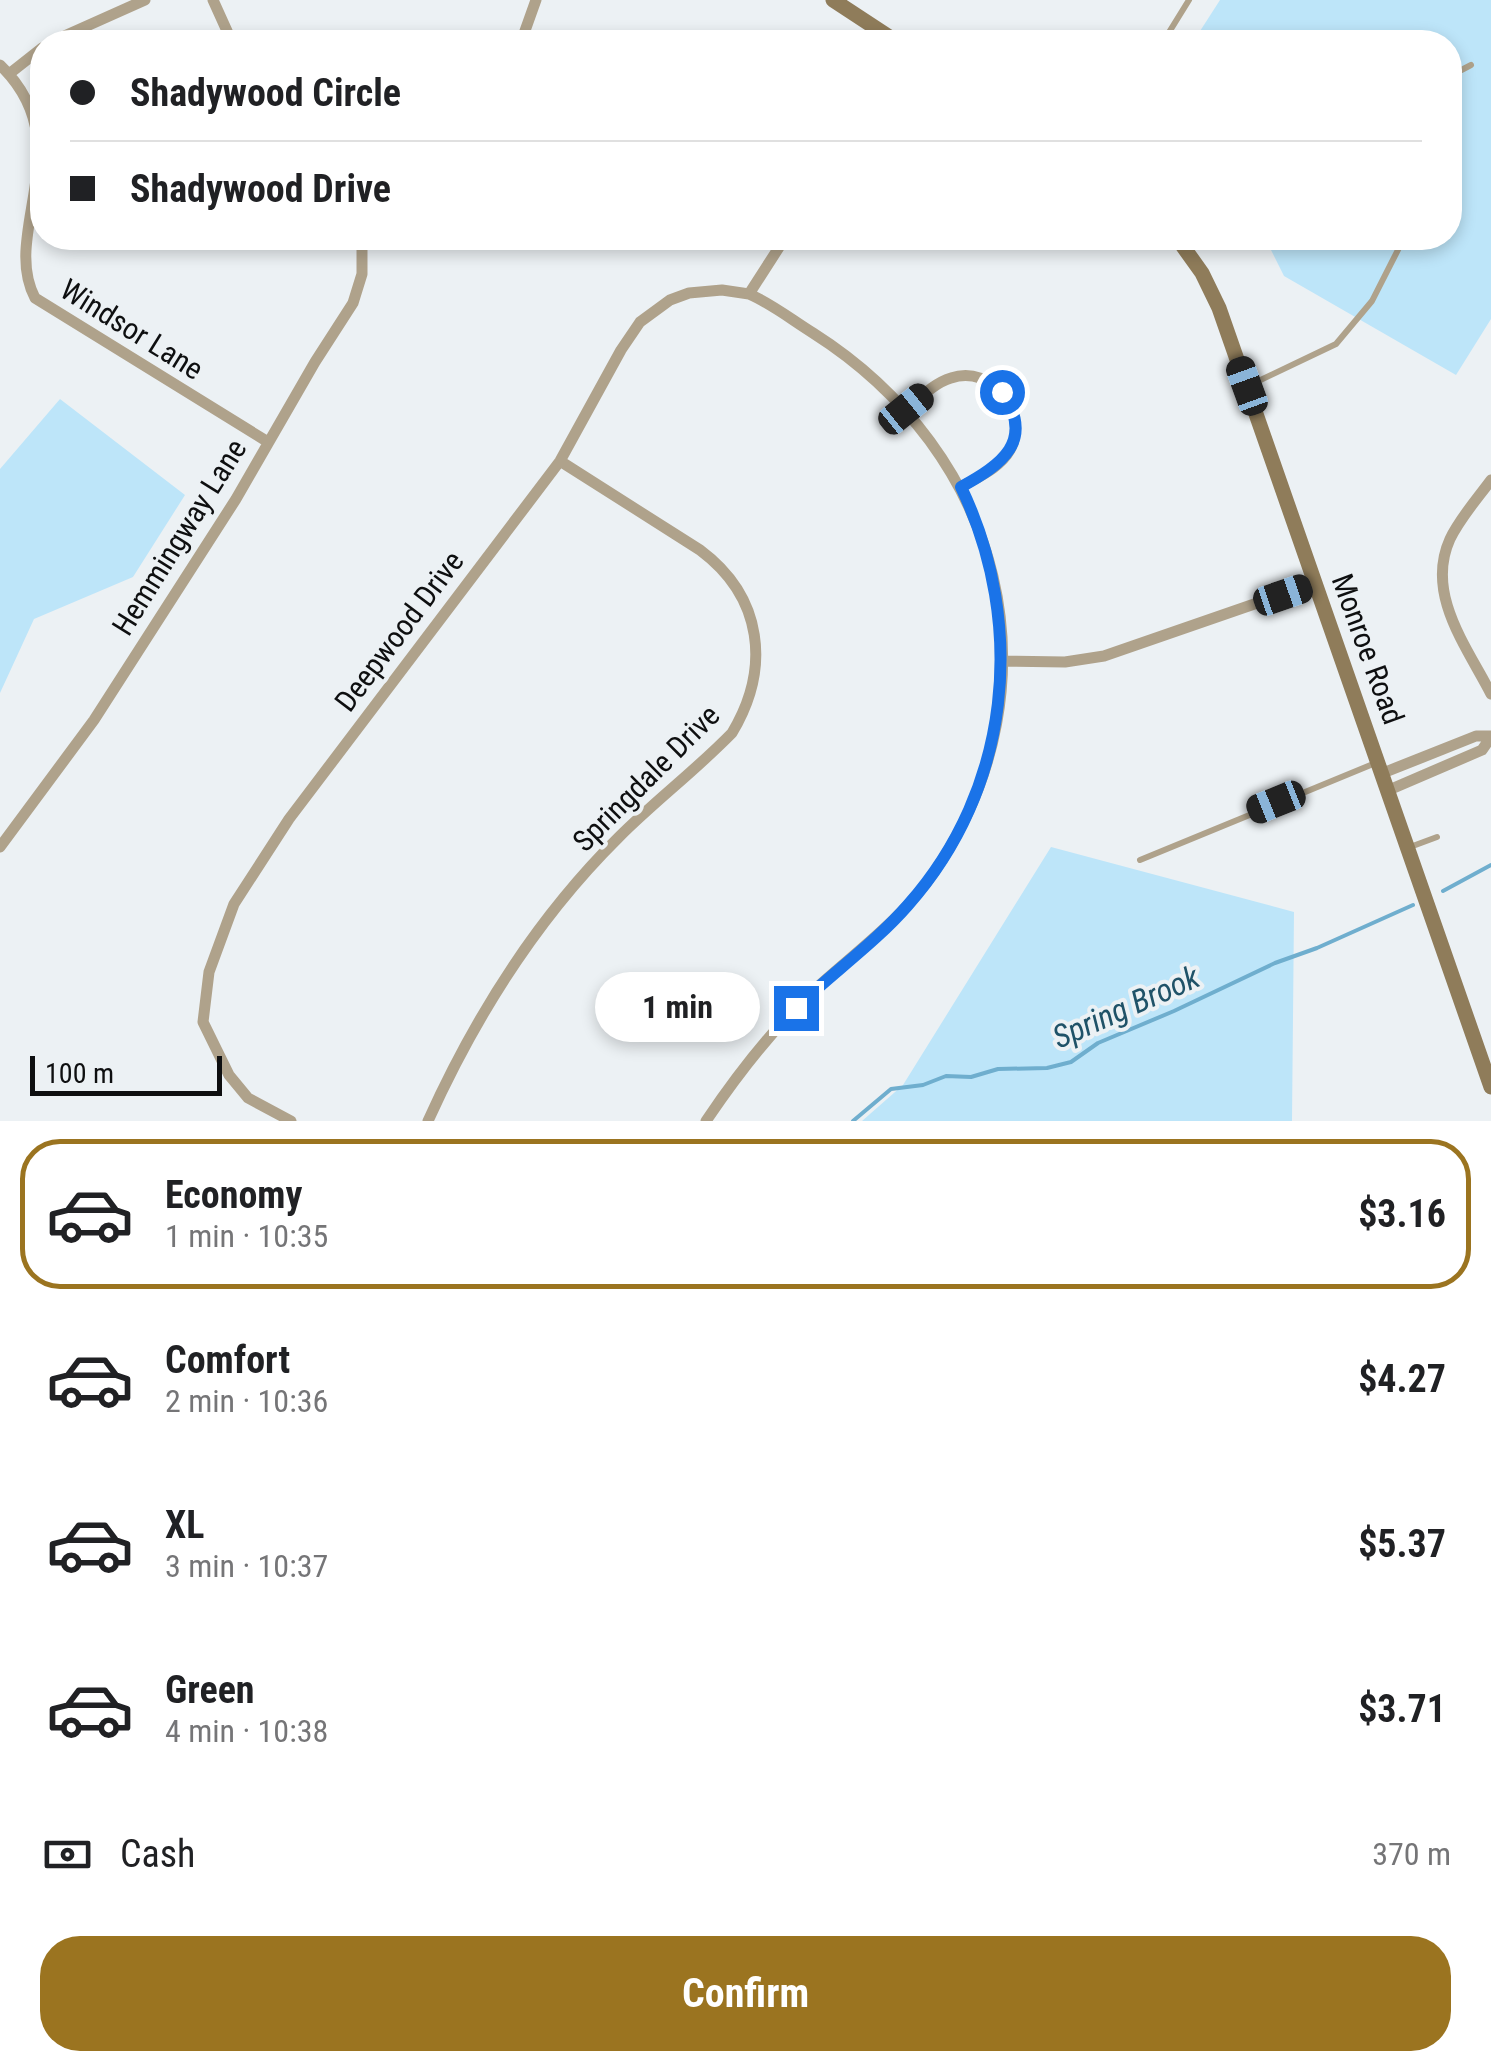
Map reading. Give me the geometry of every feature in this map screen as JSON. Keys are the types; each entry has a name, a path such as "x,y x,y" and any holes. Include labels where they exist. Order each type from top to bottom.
{"street":[{"path":"79,30 145,0"},
{"path":"213,0 227,30"},
{"path":"525,30 536,0"},
{"path":"833,0 879,30"},
{"path":"21,175 29,142 28,118 18,86 5,70 30,55"},
{"name":"Hemmingway Lane","path":"0,846 81,739 236,499 352,303 362,274 362,250"},
{"path":"706,1121 766,1040 809,995 891,924 933,875 958,834 984,774 999,708 1000,616 992,570 961,487 941,453 906,409 847,355 749,294 777,250"},
{"name":"Monroe Road","path":"1185,250 1210,286 1247,386 1491,1087"},
{"name":"Windsor Lane","path":"16,281 35,298 268,442"},
{"name":"Deepwood Drive","path":"291,1121 248,1098 229,1075 203,1022 209,972 234,904 288,819 560,461 640,322 670,300 689,293 722,290 749,294"},
{"path":"906,409 941,382 962,375 984,379 1002,392 1014,413 1016,426 1010,450 991,470 961,487"},
{"name":"Springdale Drive","path":"428,1121 480,1018 544,924 617,839 732,734 755,681 757,650 748,610 721,568 700,550 560,461"},
{"path":"1491,480 1450,540 1442,577 1446,606 1491,694"},
{"path":"1002,661 1065,662 1104,656 1315,584"},
{"path":"1381,767 1476,736 1491,737"},
{"path":"1389,790 1482,750 1491,737"}],"lane":[{"path":"1171,30 1190,0"},
{"path":"1462,70 1471,65"},
{"path":"1247,386 1336,344 1372,301 1398,250"},
{"path":"1140,860 1381,767"},
{"path":"1409,848 1437,837"}],"shaded area":[{"path":"1220,0 1491,0 1491,319 1456,375 1284,276 1271,250 1462,250 1462,30 1201,30"},
{"path":"60,399 185,495 133,577 34,619 0,693 0,469"},
{"path":"1051,847 1294,912 1292,1121 862,1121 903,1085"}],"waterway":[{"name":"Spring Brook","path":"1443,891 1491,865"},
{"name":"Spring Brook","path":"853,1121 891,1089 923,1085 946,1076 971,1077 998,1069 1047,1068 1071,1062 1098,1043 1413,905"}],"route":[{"path":"796,1008 891,924 921,890 958,834 984,774 999,708 1002,642 992,570 961,487 991,470 1010,450 1016,426 1014,413 1002,392"}]}
